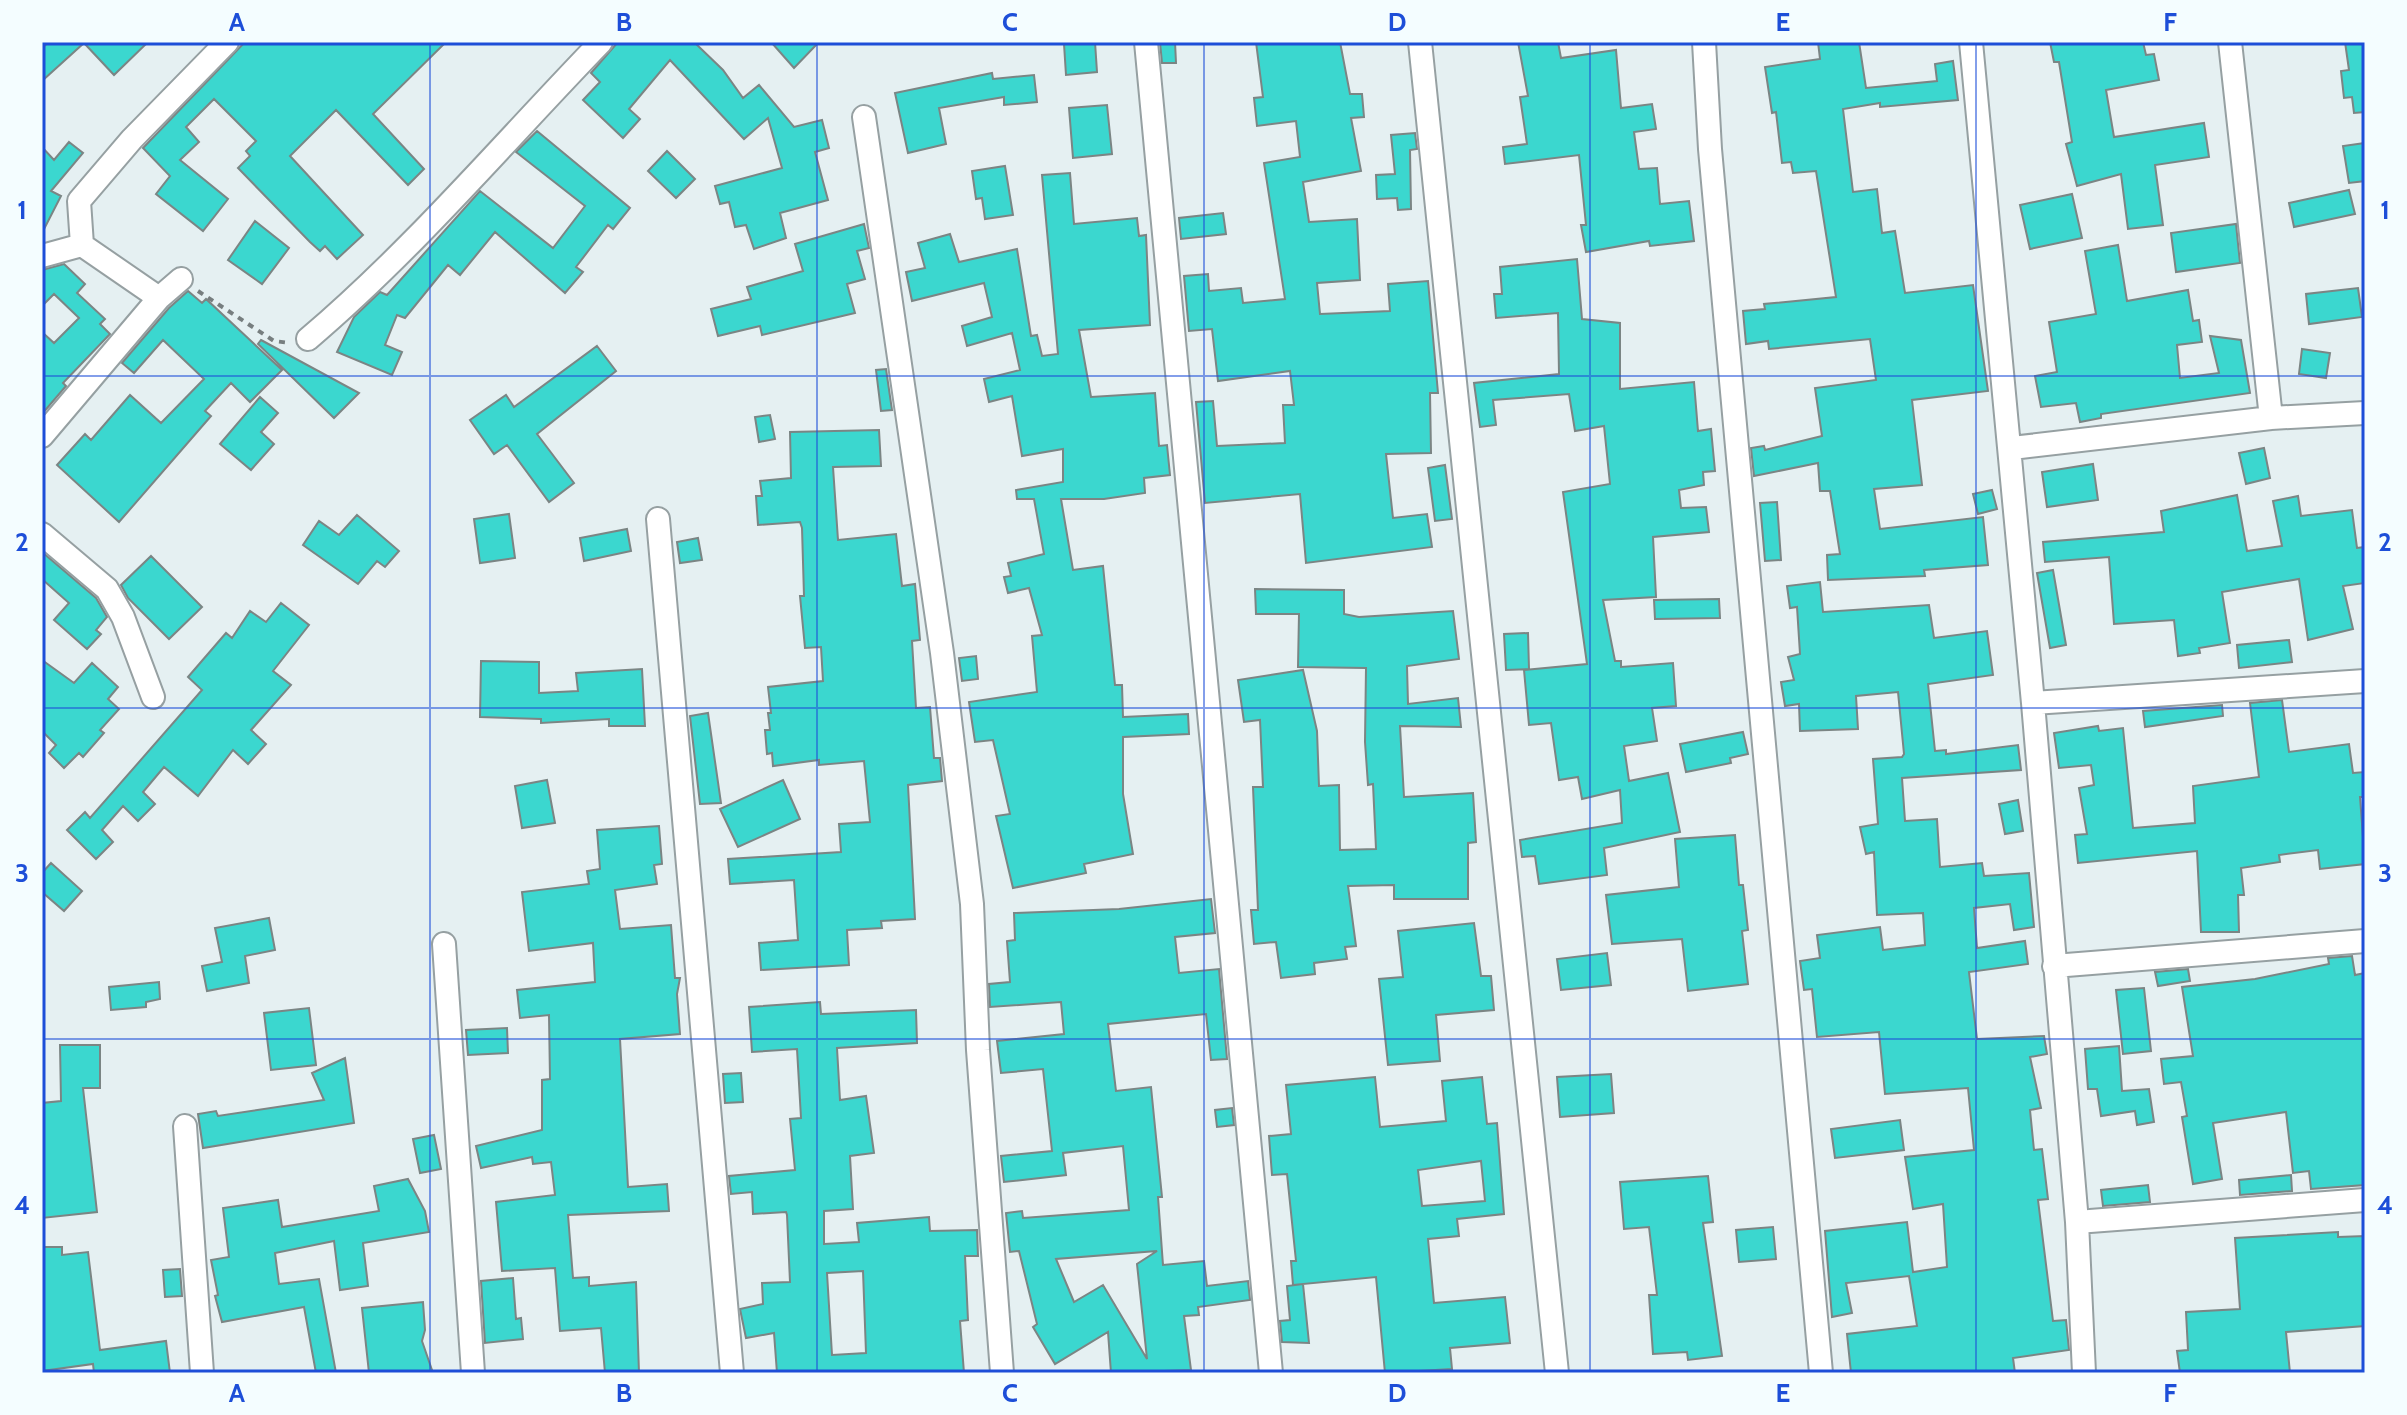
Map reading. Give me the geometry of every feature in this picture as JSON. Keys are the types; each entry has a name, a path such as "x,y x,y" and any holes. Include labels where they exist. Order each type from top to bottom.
{"street":[{"path":"82,245 79,201 132,139 227,42"},
{"path":"308,339 365,291 440,215 478,170 601,42"},
{"path":"1146,42 1271,1373"},
{"path":"1420,42 1557,1373"},
{"path":"1704,42 1711,165 1821,1373"},
{"path":"1971,42 2012,448 2077,1222 2084,1373"},
{"path":"2230,42 2271,418"},
{"path":"864,117 942,653 972,904 984,1153 1002,1373"},
{"path":"42,256 82,245 159,298"},
{"path":"42,436 159,298 181,279"},
{"path":"2012,448 2271,418 2365,413"},
{"path":"658,519 732,1373"},
{"path":"42,534 107,589 123,617 153,697"},
{"path":"2033,703 2365,681"},
{"path":"2054,966 2365,941"},
{"path":"444,944 473,1373"},
{"path":"185,1126 202,1373"},
{"path":"2077,1222 2365,1200"}],"path":[{"path":"181,279 274,341 291,343 308,339"}],"building":[{"path":"49,42 148,42 114,75 84,43 42,81 42,48"},
{"path":"245,42 446,42 373,114 424,169 408,185 336,110 290,156 363,235 337,259 325,246 320,251 310,242 238,168 250,156 246,151 256,141 214,99 186,127 199,142 180,160 228,199 203,231 156,194 170,176 143,148"},
{"path":"618,42 694,42 723,70 743,98 759,85 794,127 822,120 829,148 815,152 828,200 780,213 786,238 754,249 746,225 735,227 729,202 720,204 715,186 782,168 768,118 744,139 670,60 629,109 640,119 623,138 583,100 600,82 591,73"},
{"path":"771,42 819,42 794,68"},
{"path":"1095,42 1097,72 1066,75 1064,44"},
{"path":"1160,42 1175,42 1176,63 1162,63"},
{"path":"1256,42 1340,42 1350,94 1362,94 1364,117 1351,118 1361,171 1303,182 1309,222 1357,219 1360,280 1317,283 1320,314 1390,311 1388,284 1428,281 1438,393 1430,393 1431,453 1386,454 1393,518 1427,514 1432,547 1306,563 1300,494 1205,503 1196,402 1213,401 1217,446 1285,443 1283,405 1294,405 1290,371 1218,381 1212,329 1189,331 1184,276 1208,274 1209,291 1241,288 1243,303 1285,299 1264,163 1300,157 1296,121 1257,126 1254,98 1263,97"},
{"path":"1518,42 1558,42 1561,58 1616,50 1621,108 1652,104 1656,129 1634,132 1639,169 1657,168 1660,204 1689,201 1694,241 1650,246 1649,241 1586,252 1581,225 1586,225 1579,155 1505,164 1503,147 1527,144 1520,97 1528,96"},
{"path":"1818,42 1859,42 1866,88 1937,81 1935,64 1953,61 1958,100 1880,107 1880,103 1843,109 1853,192 1877,189 1882,233 1895,231 1905,293 1973,285 1988,391 1912,400 1922,485 1874,489 1880,529 1983,517 1988,565 1924,570 1925,576 1828,580 1827,555 1840,554 1830,491 1820,491 1818,463 1754,476 1751,448 1764,446 1765,450 1822,436 1815,388 1876,380 1870,339 1769,349 1768,341 1746,344 1743,311 1765,309 1764,304 1836,297 1816,171 1793,173 1791,162 1782,163 1776,112 1772,113 1765,67 1820,59"},
{"path":"2050,42 2143,42 2146,55 2154,54 2159,80 2106,90 2114,137 2204,123 2209,157 2155,165 2163,225 2128,229 2121,174 2077,186 2066,144 2072,142 2059,62 2054,62"},
{"path":"2345,42 2365,42 2365,112 2354,113 2352,97 2344,98 2341,71 2349,70"},
{"path":"992,73 993,79 1034,75 1037,102 1004,105 1004,97 939,108 946,144 908,153 895,93"},
{"path":"1107,105 1112,154 1073,158 1069,108"},
{"path":"537,131 630,208 613,229 608,225 576,267 583,272 565,293 495,232 460,275 448,265 405,318 397,315 385,345 402,352 392,375 337,352 354,317 380,292 387,295 480,191 553,248 585,206 516,152"},
{"path":"1415,133 1417,149 1410,150 1411,209 1398,210 1397,198 1377,199 1376,175 1395,174 1391,135"},
{"path":"69,142 83,153 51,191 61,196 42,233 42,147 54,160"},
{"path":"2365,143 2365,181 2349,183 2343,146"},
{"path":"667,151 695,179 676,198 648,171"},
{"path":"1005,166 1013,215 985,219 982,198 976,199 972,171"},
{"path":"1070,173 1074,224 1137,218 1139,236 1146,235 1150,325 1079,330 1091,397 1155,393 1159,446 1167,445 1170,475 1144,478 1145,493 1104,499 1061,499 1073,570 1103,566 1115,685 1122,685 1123,717 1188,714 1189,734 1123,737 1123,794 1133,854 1084,864 1086,873 1013,888 996,816 1010,814 993,740 975,742 969,702 1037,692 1032,636 1042,635 1029,588 1008,593 1004,577 1011,576 1008,563 1044,554 1034,499 1017,499 1016,490 1063,482 1063,449 1022,456 1012,396 989,402 984,379 1020,370 1012,333 967,346 962,326 992,317 984,283 912,301 906,272 925,268 918,243 950,234 959,262 1017,249 1031,336 1037,335 1042,356 1058,354 1042,175"},
{"path":"2349,190 2355,214 2294,227 2289,203"},
{"path":"2072,194 2082,238 2030,249 2020,205"},
{"path":"1223,213 1226,234 1181,239 1179,218"},
{"path":"255,221 289,248 262,284 228,260"},
{"path":"864,224 869,248 857,251 865,279 847,284 855,313 762,335 760,326 718,336 711,309 751,299 747,287 803,271 795,244"},
{"path":"2236,224 2240,263 2176,272 2171,233"},
{"path":"2118,245 2127,301 2188,290 2193,321 2199,320 2202,342 2177,345 2180,378 2219,373 2210,336 2241,340 2250,393 2101,414 2101,418 2080,422 2076,403 2041,407 2035,376 2057,372 2049,322 2096,314 2085,251"},
{"path":"1577,259 1582,319 1620,323 1620,389 1694,382 1698,431 1711,429 1715,471 1703,472 1704,485 1679,490 1681,508 1706,507 1709,532 1653,537 1656,597 1603,600 1615,661 1621,661 1621,667 1673,663 1676,706 1652,708 1657,741 1624,746 1629,781 1668,773 1680,832 1604,848 1607,875 1539,884 1535,856 1522,857 1520,840 1622,823 1620,790 1582,799 1578,777 1559,780 1551,723 1529,725 1524,670 1587,664 1563,492 1610,484 1604,426 1575,431 1569,394 1493,400 1496,425 1480,427 1474,383 1559,374 1558,313 1496,318 1494,294 1502,294 1500,267"},
{"path":"64,264 85,284 77,293 105,319 100,324 110,334 63,383 66,386 42,414 42,332 54,343 79,318 54,294 42,306 42,270"},
{"path":"2358,288 2362,317 2309,324 2306,294"},
{"path":"188,291 202,303 206,299 282,370 250,402 231,383 205,411 211,416 119,522 57,465 85,434 91,440 130,395 161,423 204,379 163,340 134,373 122,363 169,308"},
{"path":"261,340 359,393 334,418 258,344"},
{"path":"597,346 616,371 537,434 574,483 549,502 507,445 494,454 470,420 506,395 514,407"},
{"path":"2302,349 2330,353 2326,378 2299,374"},
{"path":"886,369 892,410 881,411 876,370"},
{"path":"260,397 278,413 261,432 274,444 251,470 220,444"},
{"path":"770,415 775,439 759,442 755,417"},
{"path":"879,430 881,466 833,467 838,540 896,534 902,586 915,584 920,640 912,641 916,708 930,707 934,758 940,758 942,781 908,785 915,919 881,921 882,928 847,930 849,965 761,970 759,943 798,940 794,880 730,884 728,859 841,852 839,824 870,822 864,761 819,765 819,760 773,766 772,753 767,754 765,730 770,730 768,713 771,713 768,687 823,681 821,647 805,648 800,596 804,596 800,522 758,525 756,496 762,496 760,481 791,478 790,432"},
{"path":"2264,448 2270,478 2246,484 2239,453"},
{"path":"2093,464 2098,500 2047,507 2042,472"},
{"path":"1445,465 1452,519 1435,521 1428,468"},
{"path":"1992,490 1997,509 1978,514 1973,494"},
{"path":"2237,495 2247,551 2282,546 2273,501 2298,496 2301,516 2352,510 2357,548 2365,547 2365,583 2343,586 2353,629 2308,640 2299,579 2222,592 2230,643 2199,648 2200,653 2178,656 2174,620 2114,624 2109,557 2045,562 2043,542 2164,532 2161,511"},
{"path":"1777,502 1781,560 1765,561 1760,503"},
{"path":"509,514 515,558 480,563 474,519"},
{"path":"357,515 399,551 385,567 377,561 358,584 303,545 319,521 339,535"},
{"path":"627,529 631,551 584,561 580,538"},
{"path":"698,538 702,560 680,563 677,542"},
{"path":"42,552 96,598 107,617 96,630 101,634 87,649 54,620 69,603 42,579"},
{"path":"151,556 202,607 169,639 128,598 121,585"},
{"path":"2053,570 2066,645 2050,648 2037,573"},
{"path":"1820,582 1823,612 1929,605 1934,638 1987,631 1993,675 1928,684 1935,751 1946,750 1946,754 2018,745 2021,770 1902,778 1905,821 1937,819 1940,867 1982,863 1984,876 2029,873 2034,927 2014,930 2010,904 1974,908 1977,948 2025,941 2028,964 1969,972 1977,1039 2044,1036 2047,1054 2030,1057 2041,1108 2030,1110 2034,1150 2042,1149 2048,1199 2038,1200 2053,1321 2066,1320 2069,1350 2013,1358 2015,1373 1851,1373 1847,1334 1917,1326 1909,1276 1846,1283 1852,1313 1832,1317 1825,1231 1907,1222 1913,1272 1947,1267 1943,1204 1913,1209 1905,1157 1974,1150 1968,1088 1885,1094 1879,1032 1817,1037 1812,989 1804,990 1800,961 1820,958 1817,935 1880,927 1883,950 1925,945 1923,913 1877,915 1874,852 1866,854 1860,827 1878,824 1873,759 1902,757 1904,754 1898,692 1856,696 1858,729 1800,731 1799,704 1785,706 1781,682 1794,680 1788,657 1800,654 1797,607 1790,608 1787,586"},
{"path":"1255,589 1344,590 1344,614 1359,617 1453,611 1459,659 1407,666 1408,704 1458,698 1461,727 1400,726 1404,797 1473,793 1476,842 1468,843 1468,899 1394,899 1394,885 1348,886 1356,946 1345,947 1347,959 1314,963 1315,974 1281,978 1276,942 1254,944 1251,910 1258,910 1253,787 1263,787 1260,720 1244,722 1238,680 1303,670 1317,731 1319,786 1339,785 1340,850 1376,849 1373,784 1368,785 1365,742 1366,668 1298,667 1299,614 1256,614"},
{"path":"1719,599 1720,618 1655,619 1654,600"},
{"path":"281,603 309,625 273,671 291,685 251,730 266,744 248,764 233,750 198,796 164,767 143,792 155,804 138,821 123,806 102,830 113,842 96,859 67,830 85,812 90,818 202,690 188,677 226,633 232,638 250,611 266,622"},
{"path":"1528,633 1529,669 1506,670 1504,634"},
{"path":"2289,640 2292,662 2239,668 2237,645"},
{"path":"976,656 978,679 962,681 959,658"},
{"path":"42,660 74,683 92,663 118,687 108,699 119,709 100,730 104,733 83,757 79,753 64,768 49,753 56,745 42,731"},
{"path":"481,661 539,662 539,693 578,691 576,673 642,669 645,726 609,726 609,719 541,723 541,719 480,717"},
{"path":"2282,700 2289,752 2349,744 2353,773 2365,772 2365,797 2360,797 2365,864 2320,869 2318,850 2279,855 2280,862 2241,868 2244,895 2238,895 2239,932 2201,932 2197,851 2078,863 2075,835 2087,834 2079,788 2094,785 2091,765 2059,768 2054,733 2098,726 2099,731 2123,728 2133,828 2195,823 2193,786 2259,777 2250,703"},
{"path":"2222,705 2223,716 2145,727 2143,711"},
{"path":"708,713 721,803 700,804 690,716"},
{"path":"1743,732 1748,754 1730,758 1731,763 1686,772 1680,744"},
{"path":"547,780 555,823 522,828 515,786"},
{"path":"783,780 800,819 738,847 720,809"},
{"path":"2018,800 2023,831 2005,834 1999,804"},
{"path":"659,826 662,864 654,865 657,884 615,890 620,929 671,925 675,978 680,978 677,994 680,1034 620,1039 628,1187 667,1184 669,1211 568,1215 573,1278 589,1277 589,1286 636,1282 639,1373 605,1373 601,1328 560,1331 555,1268 502,1271 496,1202 555,1195 551,1162 533,1164 532,1157 481,1168 476,1146 542,1130 542,1080 550,1079 549,1015 520,1018 517,990 595,982 593,943 529,951 522,892 589,884 587,871 600,869 597,830"},
{"path":"1735,835 1739,885 1743,885 1748,930 1742,931 1748,984 1688,991 1682,939 1612,944 1606,895 1679,887 1675,839"},
{"path":"51,863 82,891 64,911 42,892 42,873"},
{"path":"1211,899 1215,933 1175,937 1179,973 1219,969 1227,1059 1211,1060 1206,1014 1108,1024 1116,1091 1151,1087 1162,1197 1158,1197 1163,1265 1204,1261 1207,1286 1248,1281 1250,1300 1198,1307 1199,1315 1184,1316 1191,1370 1111,1373 1108,1332 1055,1364 1033,1327 1037,1324 1019,1251 1010,1252 1006,1213 1022,1211 1023,1218 1129,1210 1123,1146 1063,1153 1066,1175 1004,1182 1001,1156 1052,1151 1043,1069 1001,1073 997,1041 1064,1034 1061,1002 990,1007 989,984 1010,982 1007,941 1015,940 1014,913 1119,909","holes":["1157,1251 1137,1264 1147,1359 1103,1285 1074,1302 1056,1259"]},
{"path":"269,918 275,950 245,956 249,983 207,991 202,966 222,962 215,928"},
{"path":"1474,923 1481,976 1491,976 1494,1010 1436,1015 1440,1061 1388,1065 1379,979 1403,977 1398,931"},
{"path":"1607,953 1611,985 1561,990 1557,959"},
{"path":"2352,956 2355,975 2365,973 2365,1185 2311,1189 2309,1171 2293,1173 2286,1112 2213,1123 2222,1179 2193,1184 2182,1117 2187,1116 2181,1082 2164,1084 2161,1059 2193,1056 2182,987 2255,979 2329,964 2328,958"},
{"path":"2188,969 2190,981 2158,986 2155,972"},
{"path":"159,982 160,999 146,1002 146,1007 111,1010 109,987"},
{"path":"2144,988 2151,1051 2123,1054 2116,990"},
{"path":"820,1002 821,1014 916,1010 917,1043 837,1048 840,1100 866,1096 874,1153 850,1156 853,1209 824,1211 824,1244 859,1242 857,1223 929,1217 930,1231 977,1230 978,1256 965,1256 968,1320 960,1321 964,1373 777,1373 774,1333 746,1338 740,1309 763,1304 762,1283 790,1282 787,1215 786,1212 753,1214 752,1192 731,1194 729,1176 795,1170 790,1119 801,1118 797,1049 752,1052 749,1007","holes":["863,1271 866,1353 832,1355 827,1273"]},
{"path":"309,1008 316,1065 271,1070 264,1013"},
{"path":"507,1028 508,1053 468,1055 466,1030"},
{"path":"60,1045 100,1045 100,1088 83,1088 97,1212 42,1218 42,1103 61,1101"},
{"path":"2119,1046 2122,1091 2149,1089 2154,1122 2137,1125 2135,1111 2101,1116 2097,1089 2088,1089 2085,1049"},
{"path":"345,1058 354,1123 203,1148 198,1114 216,1111 218,1116 324,1100 312,1073"},
{"path":"741,1073 743,1102 725,1103 723,1074"},
{"path":"1611,1074 1614,1113 1560,1117 1557,1077"},
{"path":"1375,1077 1380,1127 1446,1121 1442,1081 1482,1077 1487,1124 1497,1123 1504,1214 1457,1219 1459,1236 1428,1239 1434,1303 1505,1297 1510,1343 1450,1348 1452,1369 1385,1373 1376,1277 1293,1285 1291,1261 1296,1261 1287,1174 1272,1175 1269,1136 1291,1134 1286,1085","holes":["1481,1161 1485,1201 1422,1206 1418,1170"]},
{"path":"1232,1108 1234,1125 1217,1127 1215,1110"},
{"path":"1900,1120 1904,1150 1835,1158 1831,1129"},
{"path":"434,1135 441,1169 420,1173 413,1139"},
{"path":"2291,1175 2292,1191 2240,1195 2239,1180"},
{"path":"1708,1176 1713,1222 1703,1223 1722,1356 1688,1360 1687,1352 1653,1354 1649,1295 1657,1295 1649,1227 1624,1229 1620,1182"},
{"path":"408,1179 425,1211 429,1232 363,1243 368,1286 340,1290 334,1241 275,1253 279,1284 319,1279 336,1373 316,1373 304,1307 222,1322 211,1260 229,1257 223,1208 278,1200 282,1227 379,1211 374,1186"},
{"path":"2148,1185 2150,1202 2103,1206 2101,1190"},
{"path":"1773,1227 1776,1259 1739,1262 1736,1230"},
{"path":"2338,1232 2338,1237 2365,1236 2365,1326 2286,1332 2290,1373 2180,1373 2177,1351 2188,1350 2186,1312 2240,1309 2235,1238"},
{"path":"42,1247 62,1247 62,1255 88,1252 100,1350 166,1341 170,1373 94,1373 93,1364 42,1371"},
{"path":"180,1269 182,1296 165,1297 163,1270"},
{"path":"513,1278 516,1319 521,1318 523,1339 485,1343 481,1281"},
{"path":"1303,1284 1309,1343 1282,1342 1280,1321 1290,1320 1287,1286"},
{"path":"423,1302 425,1330 422,1341 433,1373 369,1373 362,1308"}]}
